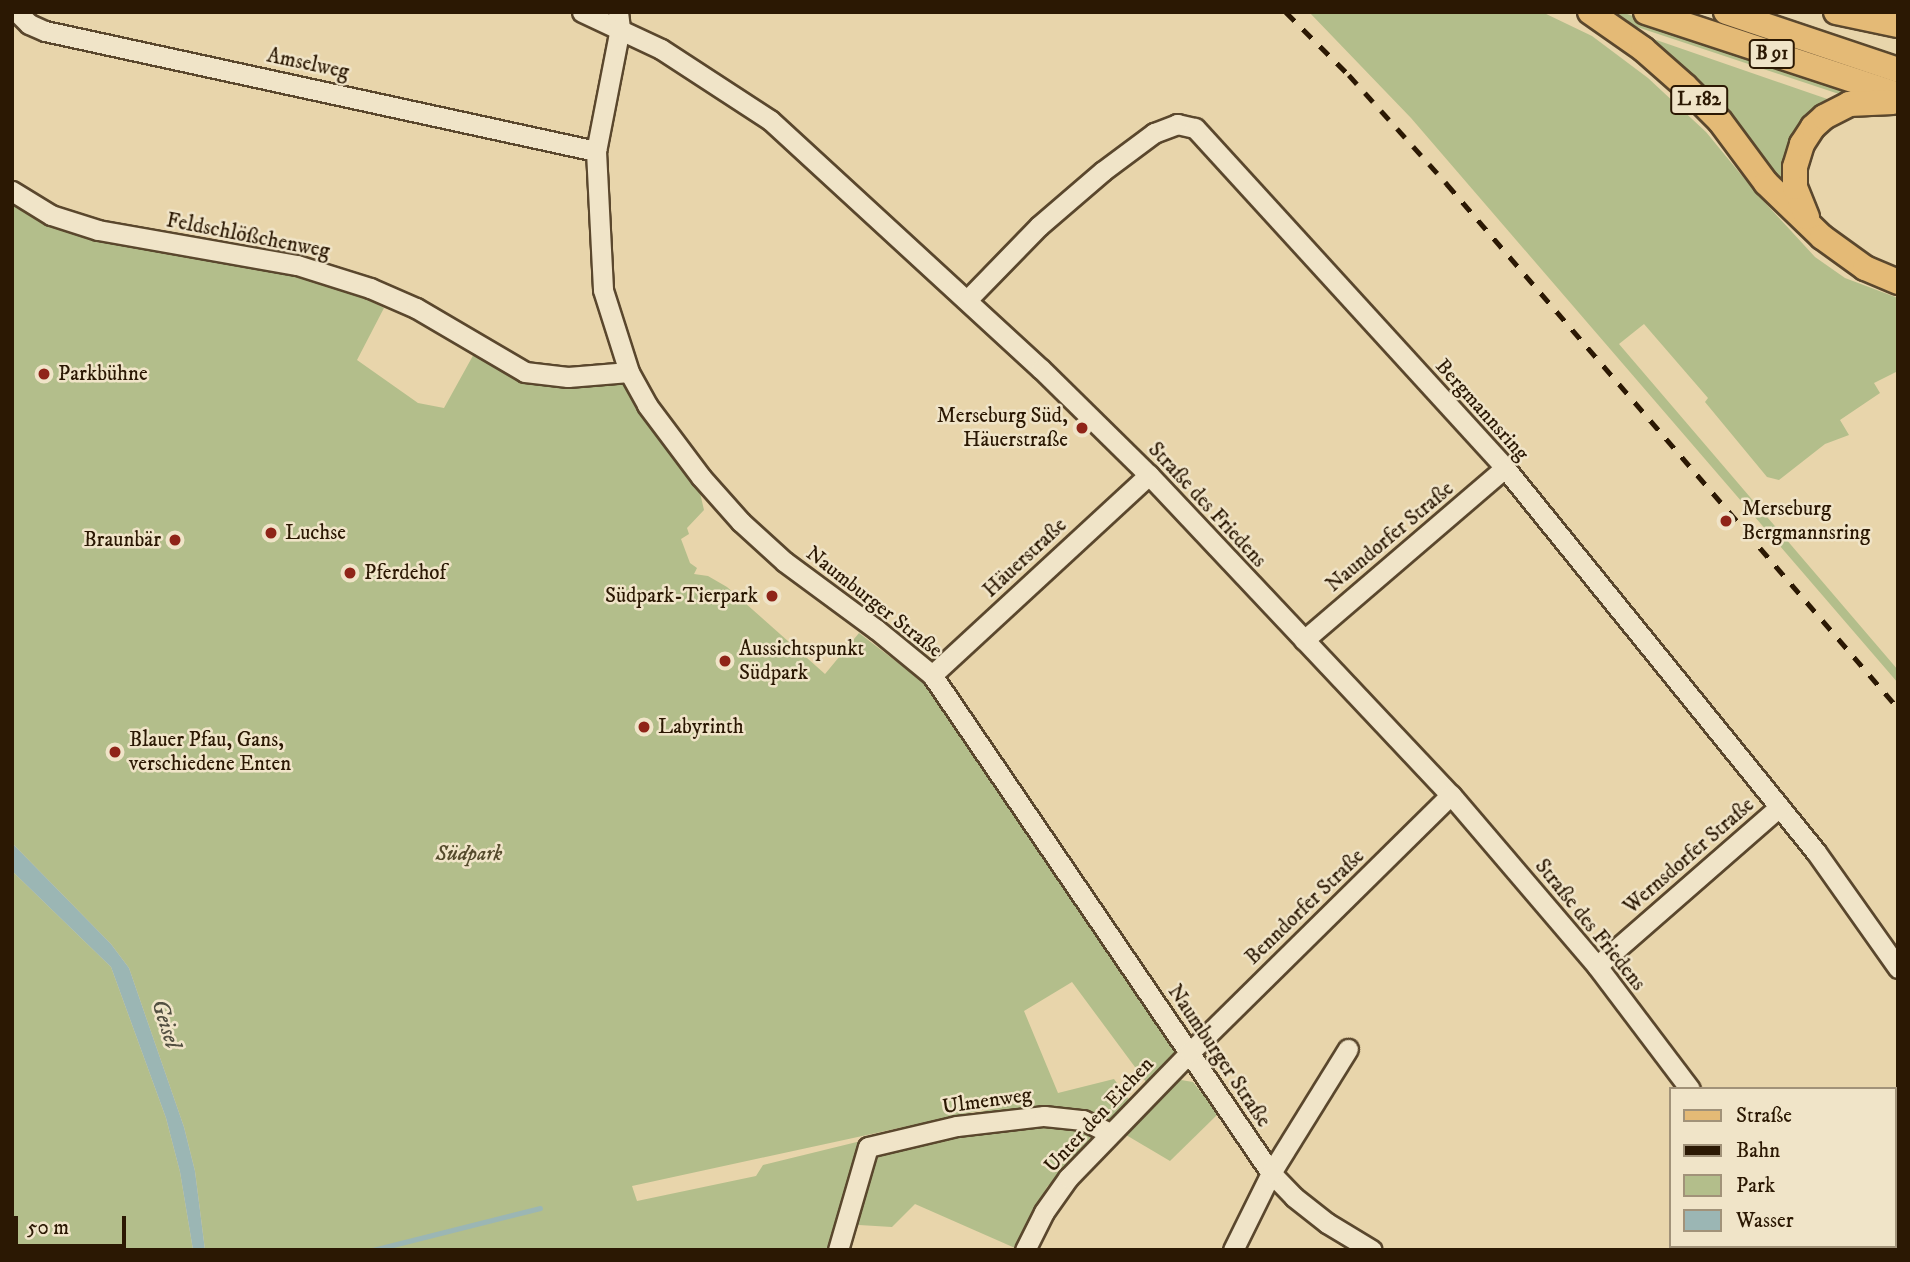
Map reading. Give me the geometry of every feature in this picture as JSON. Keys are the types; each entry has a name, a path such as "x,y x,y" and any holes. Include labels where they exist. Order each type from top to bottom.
{"main road":[{"name":"L 182","path":"1590,12 1643,49 1685,86 1720,121 1766,183 1812,227 1846,256 1898,282"},
{"name":"B 91","path":"1646,12 1898,95"},
{"name":"B 91","path":"1726,12 1898,70"},
{"path":"1836,12 1898,26"},
{"path":"1812,227 1800,203 1795,177 1802,144 1813,127 1824,117 1849,104 1898,102"}],"street":[{"name":"Amselweg","path":"18,12 29,24 45,31 596,151"},
{"name":"Straße des Friedens","path":"586,13 616,18 770,120 968,299 1149,475 1451,795 1597,966 1688,1087"},
{"name":"Naumburger Straße","path":"616,18 596,151 603,290 629,372 647,405 724,505 785,562 876,628 932,675 1271,1173 1294,1197 1327,1223 1372,1250"},
{"name":"Bergmannsring","path":"968,299 1039,226 1102,171 1154,134 1177,124 1195,128 1505,468 1815,852 1898,968"},
{"name":"Feldschlößchenweg","path":"12,191 51,215 98,230 297,265 370,288 416,308 525,372 568,377 629,372"},
{"name":"Naundorfer Straße","path":"1304,640 1505,468"},
{"name":"Häuerstraße","path":"932,675 1149,475"},
{"name":"Benndorfer Straße","path":"1190,1052 1451,795"},
{"name":"Wernsdorfer Straße","path":"1597,966 1779,807"},
{"name":"Naumburger Straße","path":"1271,1173 1348,1049"},
{"name":"Unter den Eichen","path":"1025,1250 1044,1212 1068,1178 1190,1052"},
{"name":"Ulmenweg","path":"838,1250 868,1147 957,1126 1044,1115 1083,1120 1111,1133"},
{"path":"1233,1250 1271,1173"}],"green space":[{"path":"1309,12 1542,12 1592,36 1648,78 1706,132 1757,194 1815,257 1845,278 1898,298 1898,371 1874,383 1880,393 1840,420 1849,435 1825,444 1779,480 1767,477 1705,402 1708,398 1644,324 1619,344 1898,670 1898,683 1411,118"},
{"path":"1606,12 1621,12 1861,92 1848,97 1622,22"},
{"path":"1639,34 1836,102 1786,185 1712,99"},
{"name":"Südpark","path":"12,200 52,227 271,267 340,286 384,308 357,360 418,403 444,408 475,352 541,382 629,385 698,484 704,510 687,528 689,534 681,539 690,563 697,568 694,574 708,576 727,587 825,674 859,633 927,685 1171,1040 1175,1053 1174,1061 1149,1086 1072,982 1024,1011 1058,1093 1114,1079 1130,1101 1047,1187 1015,1248 915,1204 892,1227 859,1225 841,1234 836,1250 205,1250 195,1171 184,1127 129,968 111,944 12,843","holes":["1028,1100 763,1165 756,1176 637,1201 632,1186"]},
{"path":"12,871 111,967 166,1118 180,1172 193,1250 12,1250"},
{"path":"1172,1082 1193,1082 1218,1114 1170,1161 1121,1132"}],"water":[{"path":"12,843 111,944 129,968 184,1127 195,1171 205,1250 193,1250 180,1172 166,1118 111,967 12,871"}],"waterway":[{"path":"373,1250 540,1208"}],"railway":[{"path":"1286,12 1349,75 1447,184 1898,708"}],"place":[{"name":"Parkbühne","path":"44,374"},
{"name":"Merseburg Süd, Häuerstraße","path":"1082,428"},
{"name":"Merseburg Bergmannsring","path":"1726,521"},
{"name":"Luchse","path":"271,533"},
{"name":"Braunbär","path":"175,540"},
{"name":"Pferdehof","path":"350,573"},
{"name":"Südpark-Tierpark","path":"772,596"},
{"name":"Aussichtspunkt Südpark","path":"725,661"},
{"name":"Labyrinth","path":"644,727"},
{"name":"Blauer Pfau, Gans, verschiedene Enten","path":"115,752"}],"water label":[{"name":"Geisel","path":"165,1024"}]}
